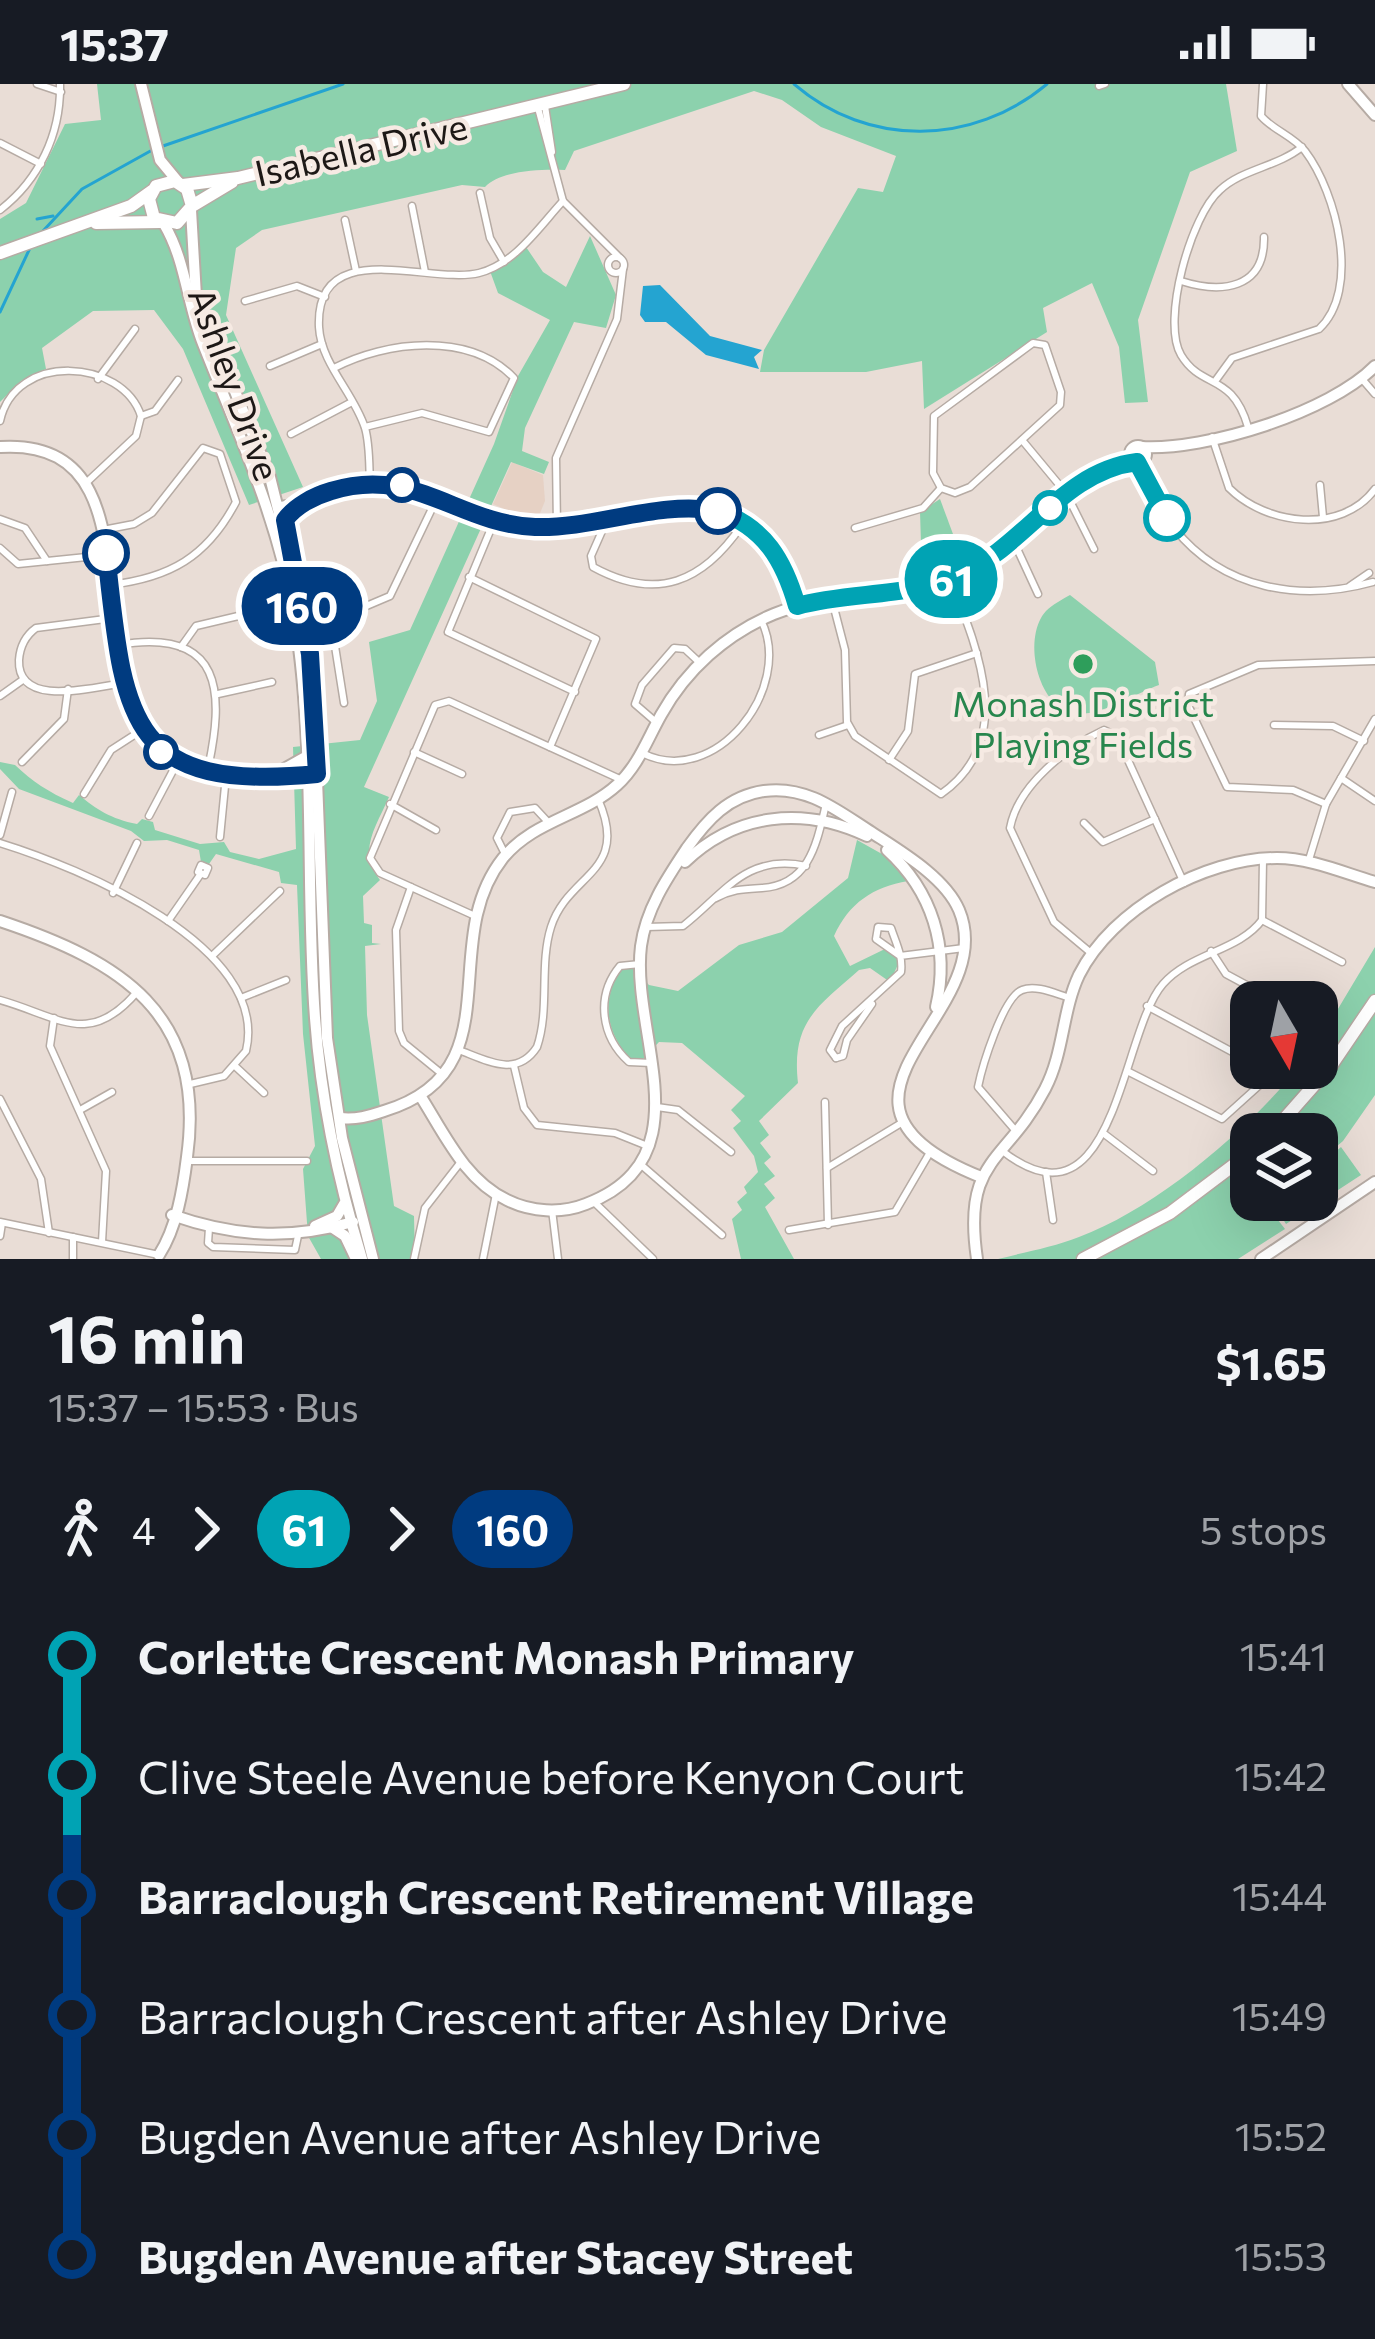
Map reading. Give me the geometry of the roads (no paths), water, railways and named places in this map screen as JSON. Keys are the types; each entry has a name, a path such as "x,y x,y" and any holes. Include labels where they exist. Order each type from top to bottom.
{"main road":[{"name":"Isabella Drive","path":"181,184 238,178 624,84"},
{"name":"Isabella Drive","path":"191,208 238,178"},
{"path":"0,253 83,224 165,182 181,184 191,208 181,222 83,224"},
{"path":"153,190 149,209 162,223"},
{"path":"1289,1113 1331,1066 1375,1001"},
{"path":"1083,1259 1170,1213 1230,1168"}],"street":[{"path":"0,211 41,164 61,88 37,84"},
{"path":"137,84 157,161 153,190"},
{"path":"1216,380 1232,358 1315,332 1337,304 1341,275 1323,183 1302,147 1261,116 1263,84"},
{"path":"1348,84 1375,115"},
{"path":"541,107 563,201 620,258 622,269 617,319 560,447 559,526"},
{"path":"0,143 41,164"},
{"path":"1248,427 1234,395 1189,366 1175,342 1172,314 1201,217 1217,192 1277,165 1302,147"},
{"path":"157,161 181,184"},
{"path":"480,193 490,238 504,262"},
{"path":"370,484 364,427 322,344 320,316 325,297 356,271 467,275 504,262 563,201"},
{"path":"412,206 425,272"},
{"name":"Ashley Drive","path":"191,208 196,296 270,477 310,654 318,1048 338,1168 346,1201 356,1218"},
{"path":"345,220 356,271"},
{"name":"Ashley Drive","path":"162,223 181,258 202,340 268,509 294,613 312,772"},
{"path":"1180,281 1216,288 1249,280 1262,265 1264,238"},
{"path":"604,244 621,286"},
{"path":"608,263 620,258"},
{"path":"612,272 622,269"},
{"path":"245,301 297,286 325,297"},
{"path":"98,380 135,328"},
{"path":"855,528 914,512 941,488 964,491 1061,401 1052,355 1038,343 934,416 933,473 941,488"},
{"path":"270,366 322,344"},
{"path":"334,368 379,349 424,345 461,351 514,378 489,432 422,412 364,427"},
{"path":"340,1118 383,1112 421,1097 444,1076 460,1050 475,916 507,854 548,822 598,799 622,780 700,663 761,620 797,606 900,593 950,579 1013,540 1066,493 1116,465 1330,400 1375,366"},
{"path":"0,421 14,390 35,374 68,372 98,380 132,398 141,416 136,436 86,483"},
{"path":"1362,379 1375,394"},
{"path":"141,416 155,411 178,380"},
{"path":"227,398 279,507"},
{"path":"291,434 352,402"},
{"path":"1212,437 1225,480 1235,494 1285,520 1355,508 1375,490"},
{"path":"1022,440 1066,493 1094,549"},
{"path":"0,444 52,455 86,483 103,530 117,645 142,730 177,763 207,773 251,777 312,772"},
{"path":"103,530 134,524 152,513 203,448 220,454 236,502 201,550 169,574 109,585"},
{"path":"1139,456 1175,530 1221,569 1289,592 1347,588 1374,583 1372,570 1347,588"},
{"path":"270,477 286,496 309,498"},
{"path":"294,613 275,512 309,498 370,484 402,485 495,519 559,526 696,507 744,522 777,554 797,606"},
{"path":"1320,485 1323,517"},
{"path":"344,703 331,621 390,596 438,496"},
{"path":"286,534 289,513 309,498"},
{"path":"0,519 25,528 47,562"},
{"path":"495,519 448,623 451,635 575,692"},
{"path":"607,520 591,556 593,567 631,584 659,586 705,570 744,522"},
{"path":"1013,540 1038,594"},
{"path":"0,548 15,563 106,555"},
{"path":"469,577 593,634 595,647 550,747"},
{"path":"832,598 845,650 848,725 934,793 946,791 987,730 977,653 950,579"},
{"path":"181,647 196,626 251,614"},
{"path":"113,618 30,631 20,657 24,679 44,691 125,683"},
{"path":"641,753 662,762 684,761 718,746 741,727 768,676 771,641 761,620"},
{"path":"117,645 152,640 181,647 204,665 218,694 218,723 207,773"},
{"path":"657,723 635,704 654,668 680,648 700,663"},
{"path":"888,760 908,731 915,674 977,653"},
{"path":"1326,804 1281,788 1227,787 1188,705 1189,694 1258,665 1375,661"},
{"path":"0,696 24,679"},
{"path":"218,694 272,682"},
{"path":"22,762 64,718 68,689"},
{"path":"475,916 380,873 370,858 436,705 445,700 622,780"},
{"path":"1308,862 1326,804 1375,721"},
{"path":"1274,725 1322,724 1364,741"},
{"path":"819,735 848,725"},
{"path":"1091,953 1054,922 1011,832 1011,820 1059,757 1108,729 1117,736 1185,884"},
{"path":"83,794 111,750 142,730"},
{"path":"414,752 462,774"},
{"path":"277,773 307,756"},
{"path":"148,816 177,763"},
{"path":"251,777 312,772"},
{"path":"220,836 226,776"},
{"path":"291,776 302,796 313,858"},
{"path":"1342,778 1375,801"},
{"path":"421,1097 462,1161 496,1195 527,1208 552,1210 593,1201 621,1184 648,1146 657,1107 640,964 645,927 666,882 720,809 757,792 792,791 826,804 955,902 964,948 901,1081 903,1122 929,1154 981,1177"},
{"path":"12,792 0,839 168,921 212,956 241,998 248,1042 236,1067 215,1080 186,1085"},
{"path":"460,1050 514,1066 531,1057 540,1039 553,921 603,860 607,832 598,799"},
{"path":"390,804 436,830"},
{"path":"708,904 740,888 779,885 806,866 826,804"},
{"path":"507,854 496,838 510,812 535,808 548,822"},
{"path":"1084,823 1103,842 1155,818"},
{"path":"701,839 760,820 822,820 873,840 920,877 940,951 931,1026"},
{"path":"113,893 136,843"},
{"name":"Ashley Drive","path":"313,858 334,1090 363,1256"},
{"path":"998,1148 1022,1166 1046,1172 1078,1161 1103,1133 1129,1072 1147,1006 1175,971 1252,932 1262,920 1263,859"},
{"path":"980,1259 973,1215 981,1177 1052,1075 1070,998 1091,953 1129,914 1222,868 1263,859 1308,862 1375,886"},
{"path":"645,927 676,928 734,878 773,863 806,866"},
{"path":"168,921 200,874"},
{"path":"734,878 740,888"},
{"path":"411,887 396,925 399,1031 409,1047 444,1076"},
{"path":"212,956 280,891"},
{"path":"1262,920 1342,962"},
{"path":"0,921 72,946 140,990 168,1027 186,1085 186,1167 159,1257"},
{"path":"876,998 847,1040 843,1056 834,1058 830,1050 837,1031 898,977 900,956 891,928 878,927 877,940 900,956 964,948"},
{"path":"1211,951 1226,974 1239,981"},
{"path":"640,964 620,966 611,978 605,1021 615,1047 629,1062 652,1063"},
{"path":"241,998 286,980"},
{"path":"1015,1130 978,1088 1006,1005 1015,993 1031,988 1070,998"},
{"path":"0,1000 81,1026 105,1022 140,990"},
{"path":"1147,1006 1230,1051"},
{"path":"55,1018 50,1046 106,1171 102,1242"},
{"path":"318,1048 340,1118 334,1129 338,1168"},
{"path":"514,1066 524,1108 537,1125 615,1133 648,1146"},
{"path":"236,1067 264,1093"},
{"path":"1129,1072 1222,1119 1255,1089"},
{"path":"334,1090 359,1116"},
{"path":"80,1110 112,1092"},
{"path":"0,1099 40,1179 49,1233"},
{"path":"825,1102 828,1225"},
{"path":"657,1107 678,1110 731,1152"},
{"path":"342,1138 359,1116"},
{"path":"826,1168 903,1122"},
{"path":"1103,1133 1153,1171"},
{"path":"789,1230 895,1212 929,1154"},
{"path":"186,1167 308,1161"},
{"path":"414,1259 425,1208 462,1161"},
{"path":"639,1163 722,1235"},
{"path":"1046,1172 1054,1220"},
{"path":"1262,1259 1375,1182"},
{"path":"483,1259 496,1195"},
{"path":"315,1226 340,1213 346,1201"},
{"path":"593,1201 653,1259"},
{"path":"552,1210 558,1259"},
{"path":"174,1211 254,1235 333,1228 356,1218"},
{"path":"159,1257 174,1211"},
{"path":"299,1231 356,1218"},
{"path":"0,1236 1,1222 159,1257"},
{"path":"170,1230 182,1223 205,1224"},
{"path":"333,1228 363,1256"},
{"path":"73,1237 73,1259"}],"water":[{"path":"660,285 710,336 762,350 754,357 759,369 706,355 666,322 645,322 640,315 643,286"}],"waterway":[{"path":"163,146 343,84"},
{"path":"794,84 854,120 921,131 987,119 1047,84"},
{"path":"43,231 82,189 154,149"},
{"path":"37,219 53,216"},
{"path":"0,312 30,248"}],"place":[{"name":"Monash District Playing Fields","path":"1083,664"}]}
